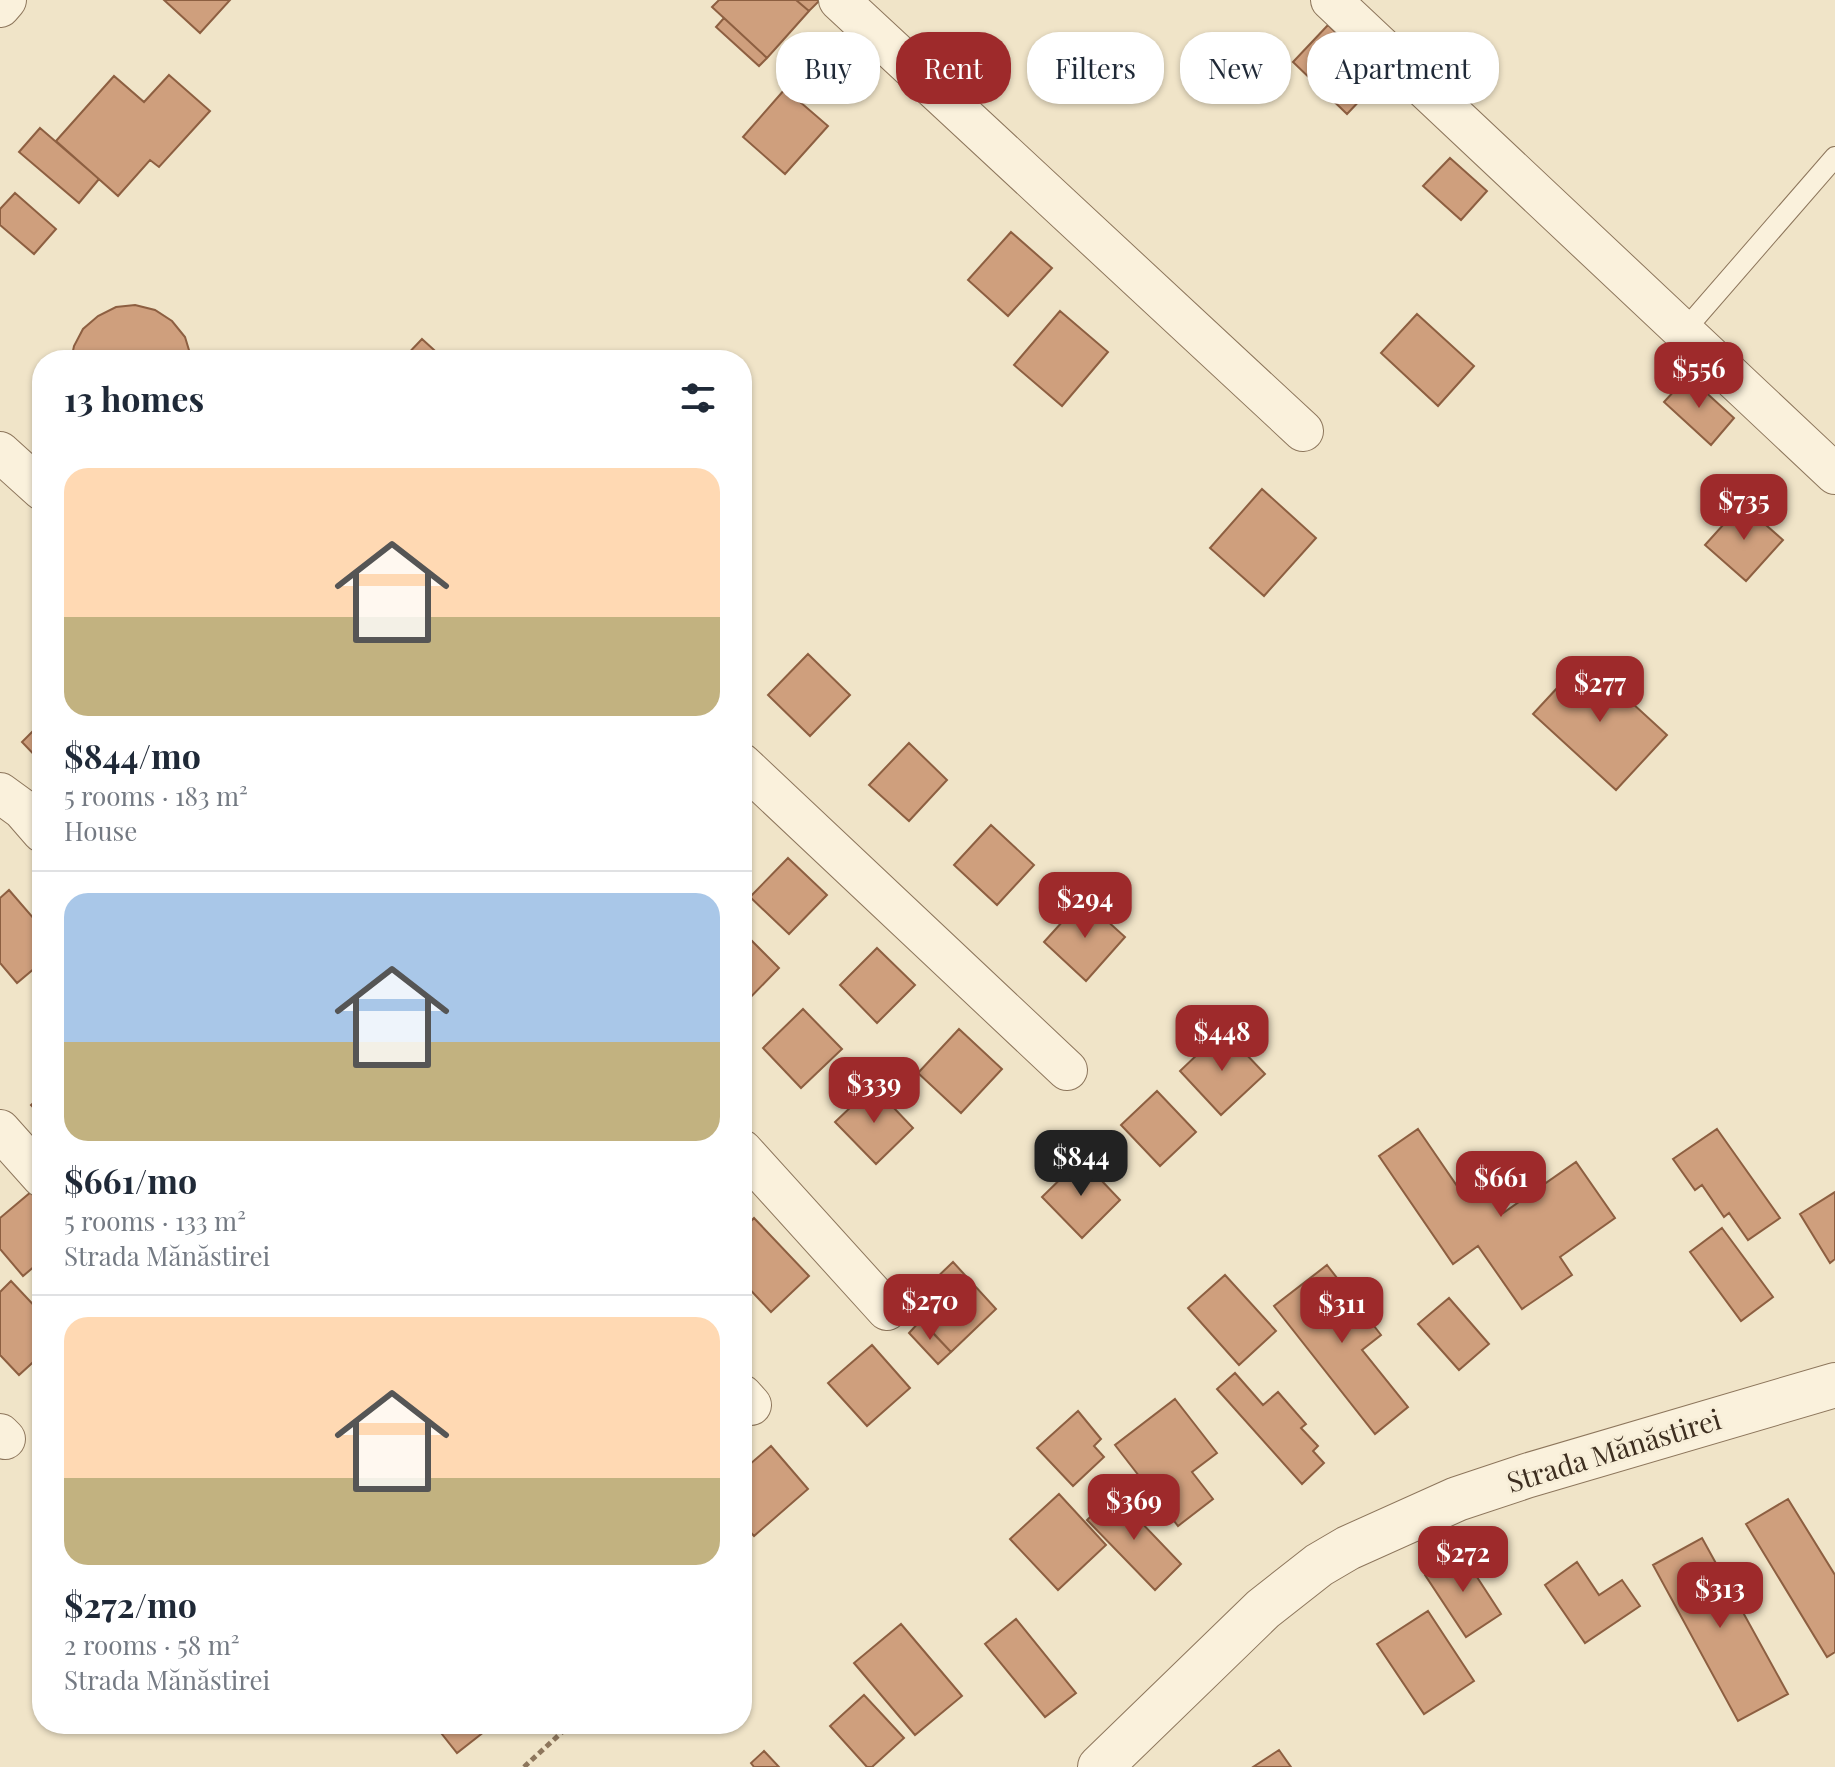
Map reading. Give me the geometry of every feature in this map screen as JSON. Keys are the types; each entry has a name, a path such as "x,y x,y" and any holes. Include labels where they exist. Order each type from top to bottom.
{"street":[{"path":"0,7 6,0"},
{"path":"839,0 1303,431"},
{"path":"1331,0 1835,474"},
{"path":"0,452 32,481"},
{"path":"752,773 1067,1070"},
{"path":"0,793 32,820"},
{"path":"0,1130 32,1166"},
{"path":"752,1161 887,1310"},
{"name":"Strada Mănăstirei","path":"1100,1767 1263,1609 1319,1565 1348,1548 1445,1504 1512,1480 1835,1385"}],"lane":[{"path":"1683,332 1835,157"}],"path":[{"path":"524,1767 560,1734"}],"building":[{"path":"164,0 230,0 200,33"},
{"path":"719,0 796,0 809,11 790,32 776,32 776,48 767,58 712,7"},
{"path":"796,0 820,0 809,11"},
{"path":"724,18 767,58 759,66 716,27"},
{"path":"1328,25 1335,32 1321,32"},
{"path":"1307,47 1307,75 1293,62"},
{"path":"169,75 210,111 159,167 150,160 118,196 56,141 114,76 144,102"},
{"path":"776,99 776,104 802,104 828,126 785,174 743,137"},
{"path":"1337,104 1356,104 1347,114"},
{"path":"40,128 99,179 79,203 19,152"},
{"path":"1450,158 1487,191 1461,220 1423,186"},
{"path":"15,193 56,229 34,254 0,225 0,209"},
{"path":"1011,232 1052,268 1008,316 968,280"},
{"path":"135,305 155,310 172,321 185,337 189,350 73,350 83,329 98,316 116,307"},
{"path":"1060,311 1108,352 1062,406 1014,365"},
{"path":"1417,314 1474,366 1438,406 1381,353"},
{"path":"422,339 434,350 412,350"},
{"path":"1688,376 1734,418 1711,445 1664,402"},
{"path":"1262,489 1316,538 1264,596 1210,548"},
{"path":"1742,504 1783,540 1746,581 1705,545"},
{"path":"808,654 850,695 810,736 768,695"},
{"path":"1584,659 1667,735 1616,790 1533,714"},
{"path":"32,732 32,752 22,742"},
{"path":"909,743 947,780 909,821 869,785"},
{"path":"991,825 1034,865 997,905 954,865"},
{"path":"788,858 827,895 789,934 752,899 752,895"},
{"path":"9,890 32,916 32,970 17,983 0,963 0,898"},
{"path":"1083,899 1125,937 1086,981 1044,942"},
{"path":"752,941 779,968 752,996"},
{"path":"877,948 915,985 877,1023 840,985"},
{"path":"803,1009 842,1049 801,1088 763,1048"},
{"path":"959,1029 1002,1069 961,1113 918,1073"},
{"path":"1223,1030 1265,1074 1221,1115 1180,1071"},
{"path":"873,1086 913,1128 876,1164 835,1122"},
{"path":"1157,1091 1196,1132 1160,1166 1121,1125"},
{"path":"1418,1129 1466,1199 1484,1186 1503,1213 1576,1162 1615,1218 1560,1257 1572,1275 1522,1309 1478,1246 1453,1264 1379,1156"},
{"path":"1717,1129 1780,1218 1748,1240 1729,1213 1724,1217 1702,1185 1695,1190 1673,1159"},
{"path":"1081,1159 1120,1200 1082,1238 1042,1197"},
{"path":"1835,1192 1835,1259 1830,1263 1800,1214"},
{"path":"32,1193 32,1268 23,1276 0,1249 0,1218"},
{"path":"754,1218 809,1276 771,1312 752,1292"},
{"path":"1722,1228 1773,1297 1741,1321 1690,1252"},
{"path":"953,1262 996,1309 951,1352 907,1306"},
{"path":"1327,1265 1381,1335 1362,1350 1408,1407 1375,1434 1274,1306"},
{"path":"1225,1275 1276,1331 1239,1365 1188,1308"},
{"path":"11,1281 32,1303 32,1363 19,1375 0,1355 0,1292"},
{"path":"1449,1298 1489,1344 1459,1370 1418,1324"},
{"path":"921,1320 951,1352 938,1364 909,1333"},
{"path":"872,1345 910,1388 867,1426 828,1383"},
{"path":"1235,1373 1263,1405 1278,1392 1306,1424 1301,1428 1318,1446 1313,1451 1324,1463 1302,1484 1217,1389"},
{"path":"1175,1399 1217,1453 1192,1472 1213,1499 1178,1526 1115,1445"},
{"path":"1078,1411 1101,1439 1094,1446 1104,1457 1073,1486 1037,1448"},
{"path":"771,1446 808,1489 754,1536 752,1534 752,1462"},
{"path":"1059,1494 1106,1545 1058,1590 1010,1539"},
{"path":"1114,1494 1181,1564 1155,1590 1087,1520"},
{"path":"1788,1499 1835,1575 1835,1652 1827,1657 1746,1524"},
{"path":"1702,1538 1788,1694 1738,1721 1653,1565"},
{"path":"1460,1551 1501,1614 1466,1637 1425,1575"},
{"path":"1577,1562 1599,1595 1622,1580 1640,1606 1585,1643 1545,1585"},
{"path":"1428,1611 1474,1681 1424,1714 1377,1644"},
{"path":"1016,1619 1076,1693 1045,1717 985,1644"},
{"path":"901,1624 962,1696 915,1735 854,1663"},
{"path":"864,1695 904,1738 872,1767 867,1767 830,1726"},
{"path":"442,1734 481,1734 457,1753"},
{"path":"1279,1750 1291,1767 1253,1767"},
{"path":"764,1751 779,1767 754,1767 751,1763"}]}
